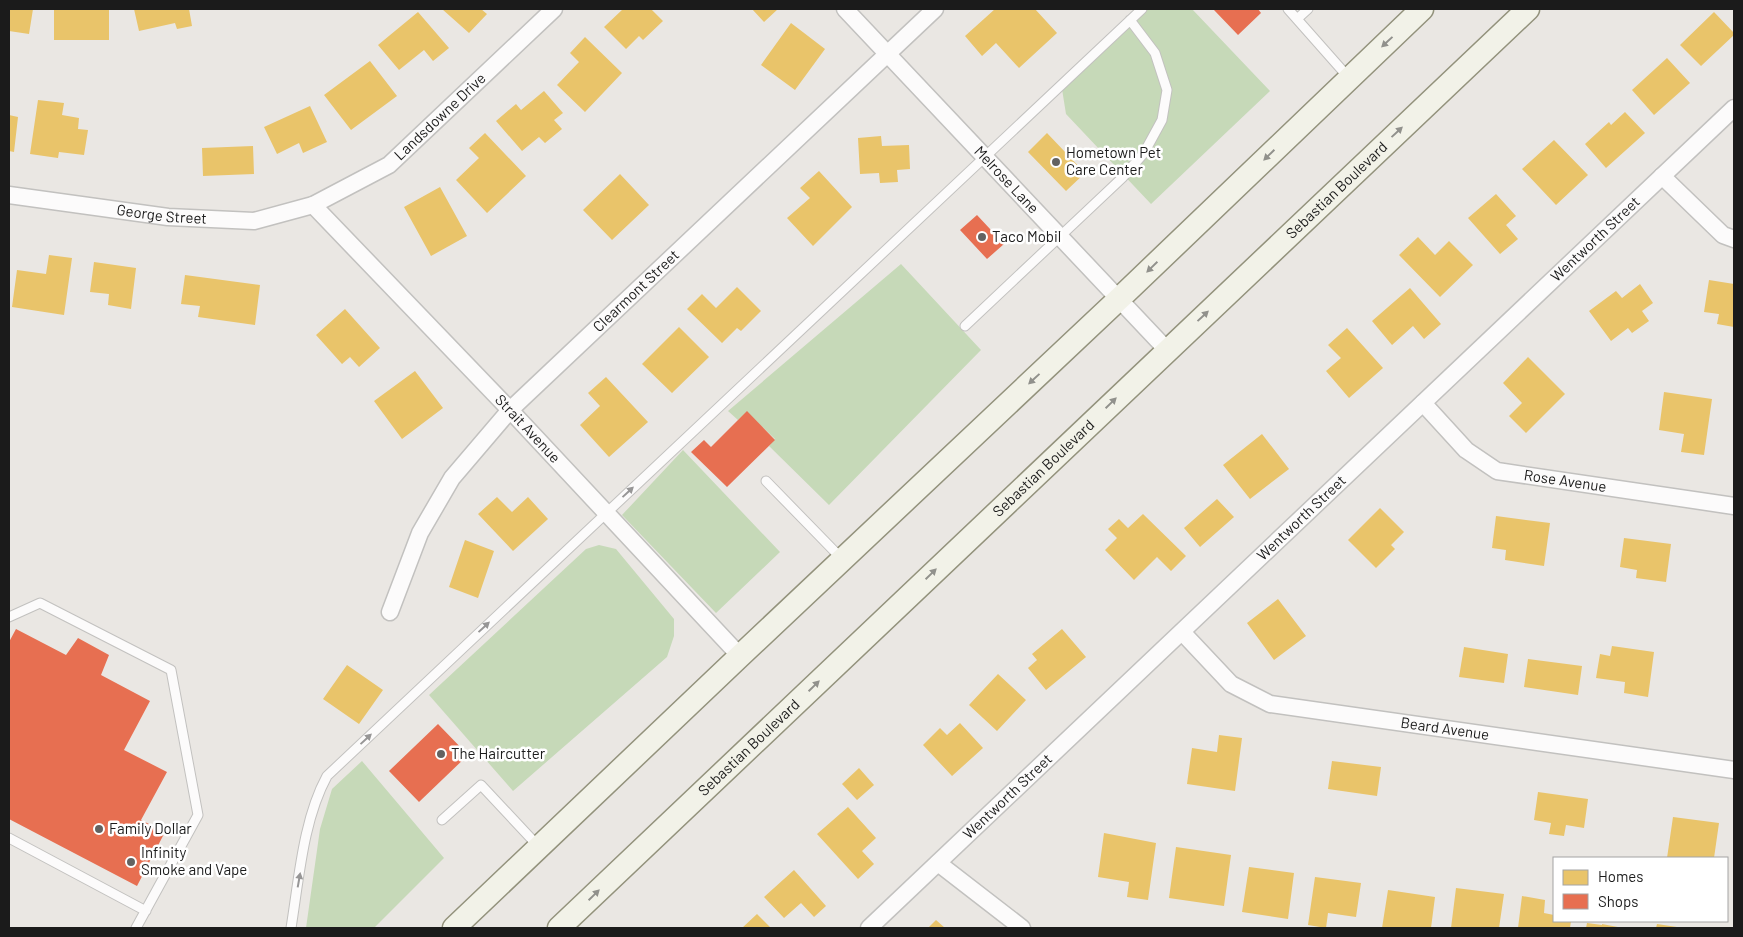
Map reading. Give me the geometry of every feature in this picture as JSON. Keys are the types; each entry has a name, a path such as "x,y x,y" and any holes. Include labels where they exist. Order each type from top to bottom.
{"main road":[{"path":"454,928 1120,298 1422,9"},
{"name":"Sebastian Boulevard","path":"559,928 1528,9"}],"street":[{"name":"Landsdowne Drive","path":"313,205 389,165 554,9"},
{"name":"Melrose Lane","path":"845,9 1120,298 1167,350"},
{"name":"Clearmont Street","path":"390,612 420,533 452,478 510,410 935,9"},
{"name":"Wentworth Street","path":"869,928 1734,108"},
{"path":"1662,176 1723,235 1734,239"},
{"name":"George Street","path":"9,195 168,217 254,221 313,205"},
{"name":"Strait Avenue","path":"313,205 510,410 740,656"},
{"name":"Rose Avenue","path":"1423,403 1466,450 1497,471 1734,506"},
{"name":"Beard Avenue","path":"1182,632 1231,684 1270,704 1734,770"},
{"path":"938,863 1022,928"}],"lane":[{"path":"291,928 308,824 317,794 327,776 1142,9"},
{"path":"1288,9 1349,78"},
{"path":"1297,19 1308,9"},
{"path":"965,326 1122,178 1144,153 1162,120 1167,90 1155,53 1130,20"},
{"path":"766,481 842,559"},
{"path":"9,617 40,603 172,670 198,815 136,928"},
{"path":"442,820 481,785 539,847"},
{"path":"9,838 146,911"}],"green space":[{"path":"1148,9 1192,9 1270,91 1151,204 1066,114 1062,89"},
{"path":"901,264 981,350 829,505 769,446 775,439 747,412 738,420 728,411"},
{"path":"683,450 780,552 716,613 622,515"},
{"path":"599,545 616,549 674,619 674,636 667,657 513,791 429,695 586,549"},
{"path":"362,761 444,858 374,928 306,928 320,829 332,789"}],"building: Homes":[{"path":"9,9 33,9 29,34 9,31"},
{"path":"54,9 109,9 109,40 54,40"},
{"path":"134,9 189,9 192,26 177,29 175,23 139,31"},
{"path":"442,9 481,9 487,14 469,33"},
{"path":"623,9 651,9 663,21 643,40 639,36 626,49 604,27"},
{"path":"752,9 778,9 764,22"},
{"path":"995,9 1035,9 1057,33 1019,68 996,43 982,56 965,36"},
{"path":"418,12 449,48 433,61 424,50 399,70 378,45"},
{"path":"1714,12 1734,35 1701,66 1680,45"},
{"path":"791,23 825,49 795,90 761,65"},
{"path":"585,37 622,73 585,112 557,85 579,62 570,53"},
{"path":"1667,58 1690,83 1654,115 1632,90"},
{"path":"370,61 397,96 351,130 324,95"},
{"path":"544,91 563,113 554,120 562,129 545,143 539,137 522,151 496,121 516,104 521,110"},
{"path":"38,100 64,103 62,115 79,118 78,129 88,130 84,155 59,152 58,158 30,154"},
{"path":"310,106 327,142 303,153 299,143 277,154 264,127"},
{"path":"1625,112 1645,133 1606,168 1585,144 1609,122 1611,125"},
{"path":"9,115 18,117 14,152 9,151"},
{"path":"485,133 526,176 487,213 456,180 479,158 469,148"},
{"name":"Hometown Pet Care Center","path":"1047,133 1085,173 1066,191 1028,152"},
{"path":"881,136 882,146 909,145 910,169 897,170 898,182 880,183 879,173 860,174 858,138"},
{"path":"1554,140 1588,175 1556,205 1522,169"},
{"path":"253,146 254,174 203,176 202,148"},
{"path":"819,171 852,207 813,246 787,218 810,198 800,188"},
{"path":"620,174 649,205 612,240 583,210"},
{"path":"440,187 467,236 431,256 404,207"},
{"path":"1496,194 1516,216 1506,225 1518,239 1500,254 1468,218"},
{"path":"1418,237 1435,255 1449,241 1473,265 1440,297 1399,255"},
{"path":"49,255 72,258 64,315 12,307 17,270 46,274"},
{"path":"94,262 136,268 131,309 108,305 109,294 90,292"},
{"path":"185,275 260,285 255,325 198,317 200,306 181,304"},
{"path":"1709,280 1734,284 1734,327 1717,324 1719,314 1704,312"},
{"path":"1640,284 1653,303 1642,311 1649,321 1632,333 1628,328 1611,341 1589,311 1616,291 1622,298"},
{"path":"737,287 761,311 741,331 737,328 722,343 687,309 702,294 716,308"},
{"path":"1410,288 1441,324 1424,339 1413,326 1392,345 1372,321"},
{"path":"345,309 380,348 359,367 350,357 342,364 316,335"},
{"path":"679,327 709,357 672,393 642,364"},
{"path":"1347,328 1383,368 1349,398 1326,371 1341,358 1328,345"},
{"path":"1528,357 1565,394 1526,433 1509,416 1522,403 1503,383"},
{"path":"415,371 443,408 402,439 374,401"},
{"path":"606,377 648,422 609,457 580,425 600,406 588,393"},
{"path":"1664,392 1712,399 1704,455 1681,452 1684,434 1659,430"},
{"path":"1262,434 1289,469 1250,499 1223,465"},
{"path":"497,497 512,512 528,497 548,519 513,551 478,514"},
{"path":"1217,499 1234,517 1200,547 1184,528"},
{"path":"1380,508 1404,532 1391,545 1395,549 1376,568 1348,540"},
{"path":"1143,514 1186,556 1171,571 1157,557 1134,580 1105,550 1117,538 1108,529 1119,519 1128,528"},
{"path":"1496,516 1550,523 1544,566 1505,560 1506,550 1492,548"},
{"path":"1624,538 1671,544 1666,582 1636,578 1637,570 1620,567"},
{"path":"465,540 494,551 478,598 449,587"},
{"path":"1278,599 1306,636 1274,660 1247,623"},
{"path":"1062,629 1086,657 1046,690 1028,668 1037,660 1032,654"},
{"path":"1612,646 1654,652 1648,697 1624,693 1625,682 1596,678 1600,654 1610,656"},
{"path":"1464,647 1508,654 1504,683 1459,677"},
{"path":"1528,659 1582,666 1578,695 1524,687"},
{"path":"347,665 383,690 359,724 323,699"},
{"path":"998,674 1026,700 997,731 969,705"},
{"path":"960,723 983,748 952,776 923,745 940,728 947,735"},
{"path":"1219,735 1242,738 1235,791 1187,784 1192,748 1217,752"},
{"path":"1332,761 1381,767 1377,796 1328,789"},
{"path":"859,768 874,785 857,800 842,784"},
{"path":"1538,792 1588,799 1584,828 1566,825 1564,836 1549,834 1551,823 1534,820"},
{"path":"848,807 876,838 862,851 874,864 858,879 817,834"},
{"path":"1673,817 1719,823 1714,857 1667,857"},
{"path":"1104,833 1156,843 1148,900 1127,897 1129,882 1098,877"},
{"path":"1176,847 1231,855 1224,906 1169,898"},
{"path":"1249,867 1294,873 1288,919 1242,912"},
{"path":"794,870 826,906 814,917 801,903 784,918 764,897"},
{"path":"1315,877 1361,883 1356,917 1328,913 1326,928 1308,925"},
{"path":"1456,888 1504,894 1499,928 1451,928"},
{"path":"1388,890 1435,897 1431,928 1382,928"},
{"path":"1522,896 1545,900 1544,913 1553,915 1553,922 1571,922 1570,928 1518,928"},
{"path":"757,914 771,928 742,928"},
{"path":"936,920 945,928 928,928"},
{"path":"1587,923 1602,924 1623,928 1586,928"},
{"path":"1657,924 1677,927 1677,928 1656,928"}],"building: Shops":[{"path":"1215,9 1258,9 1261,13 1238,35"},
{"name":"Taco Mobil","path":"977,215 1004,244 987,259 960,230"},
{"path":"747,411 775,440 727,487 691,452 704,440 711,447"},
{"path":"16,629 66,655 78,638 109,655 101,675 150,701 124,750 167,772 141,820 165,832 137,886 9,819 9,642"},
{"path":"438,724 468,755 419,802 389,771"}],"place":[{"name":"Hometown Pet Care Center","path":"1056,162"},
{"name":"Taco Mobil","path":"982,237"},
{"name":"The Haircutter","path":"441,754"},
{"name":"Family Dollar","path":"99,829"},
{"name":"Infinity Smoke and Vape","path":"131,862"}]}
